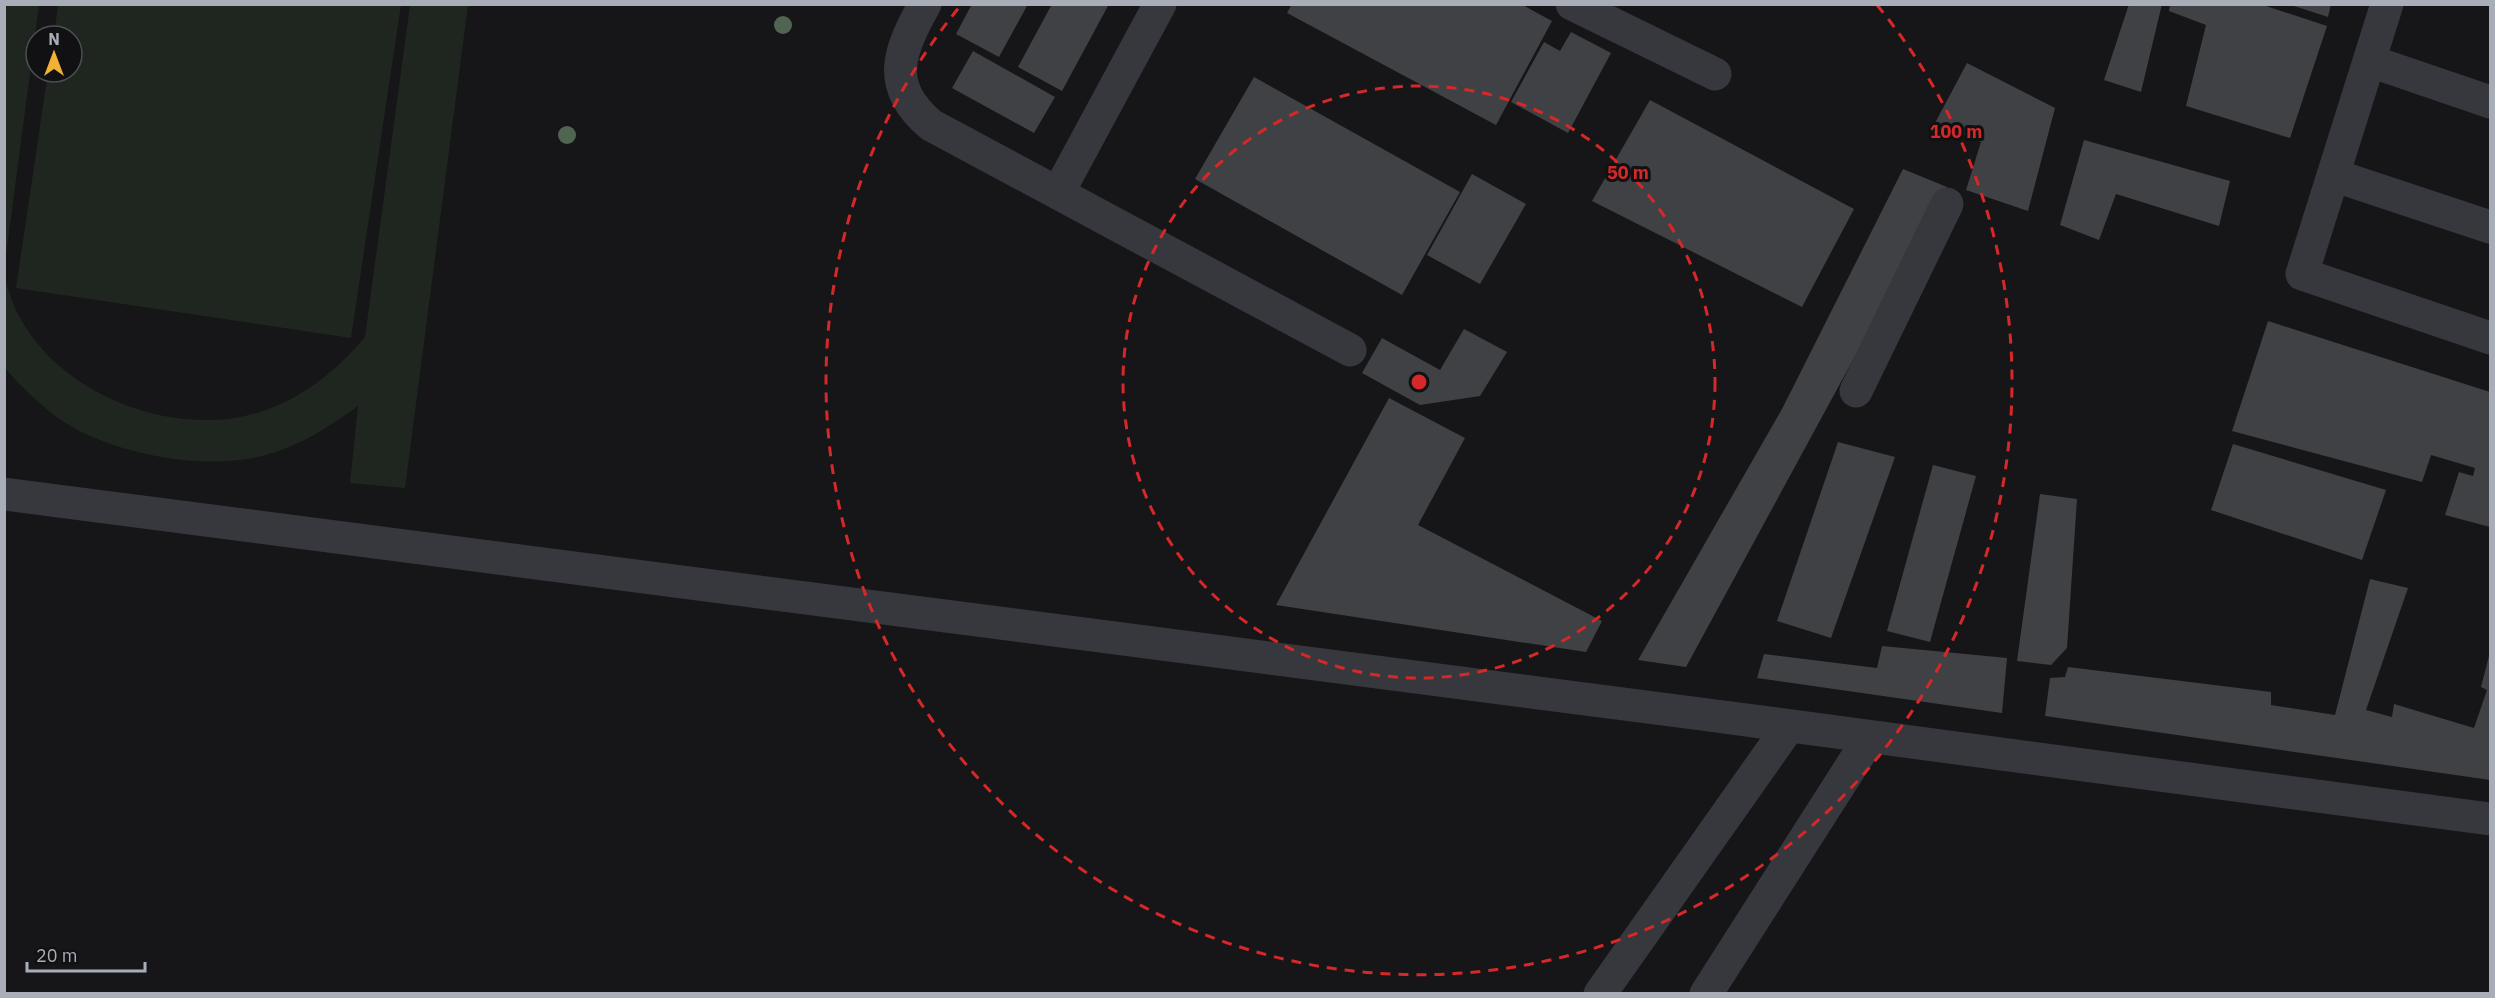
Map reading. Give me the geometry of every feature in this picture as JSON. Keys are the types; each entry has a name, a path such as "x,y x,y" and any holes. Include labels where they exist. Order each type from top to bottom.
{"street":[{"path":"925,4 904,44 900,62 907,98 917,113 931,125 1350,350"},
{"path":"1058,193 1160,4"},
{"path":"1572,4 1715,74"},
{"path":"2387,4 2302,274 2490,338"},
{"path":"2370,61 2490,102"},
{"path":"2333,175 2490,227"},
{"path":"1856,391 1947,204"},
{"path":"4,494 2490,819"},
{"path":"1600,993 1789,726"},
{"path":"1706,993 1870,737"}],"shaded area":[{"path":"4,5 39,5 36,24 24,24 24,84 29,84 5,263"},
{"path":"58,5 401,5 351,338 16,288 46,84 84,84 84,24 56,24"},
{"path":"410,5 468,5 405,488 350,483 358,406 314,435 279,451 243,460 194,461 142,453 95,438 74,428 37,401 5,368 5,277 18,315 41,347 70,375 105,396 144,411 184,419 224,419 263,411 306,390 343,361 365,337"}],"building":[{"path":"972,4 1028,4 999,57 956,34"},
{"path":"1052,4 1109,4 1062,91 1018,67"},
{"path":"1292,4 1521,4 1552,21 1496,125 1287,13"},
{"path":"2129,4 2162,4 2141,92 2104,80"},
{"path":"2170,4 2260,4 2327,26 2290,138 2186,106 2206,25 2169,11"},
{"path":"2288,4 2331,4 2328,17"},
{"path":"1571,32 1611,53 1568,133 1511,102 1544,42 1560,51"},
{"path":"973,51 1055,97 1034,133 952,88"},
{"path":"1967,63 2055,108 2028,211 1966,190 1981,142 1935,123"},
{"path":"1254,77 1460,192 1402,295 1195,179"},
{"path":"1650,100 1854,209 1802,307 1592,201"},
{"path":"2084,140 2230,181 2219,226 2116,194 2099,240 2060,225"},
{"path":"1903,169 1947,187 1686,667 1638,660 1782,409"},
{"path":"1472,174 1526,204 1480,284 1427,255"},
{"path":"2268,321 2490,392 2490,527 2445,515 2459,472 2473,476 2475,468 2431,455 2422,482 2232,431"},
{"path":"1464,329 1507,352 1480,396 1420,405 1362,373 1382,338 1440,370"},
{"path":"1389,398 1465,438 1418,525 1602,621 1586,652 1276,605"},
{"path":"1838,442 1895,457 1831,638 1777,621"},
{"path":"2233,444 2386,490 2362,560 2211,510"},
{"path":"1933,465 1976,476 1930,642 1887,631"},
{"path":"2040,494 2077,499 2067,648 2051,665 2017,661"},
{"path":"2370,579 2408,588 2366,710 2392,717 2394,704 2474,728 2487,690 2481,687 2490,652 2490,780 2045,716 2050,678 2065,677 2068,667 2271,692 2271,705 2335,715"},
{"path":"1882,646 2007,658 2002,713 1757,678 1764,654 1877,668"}]}
